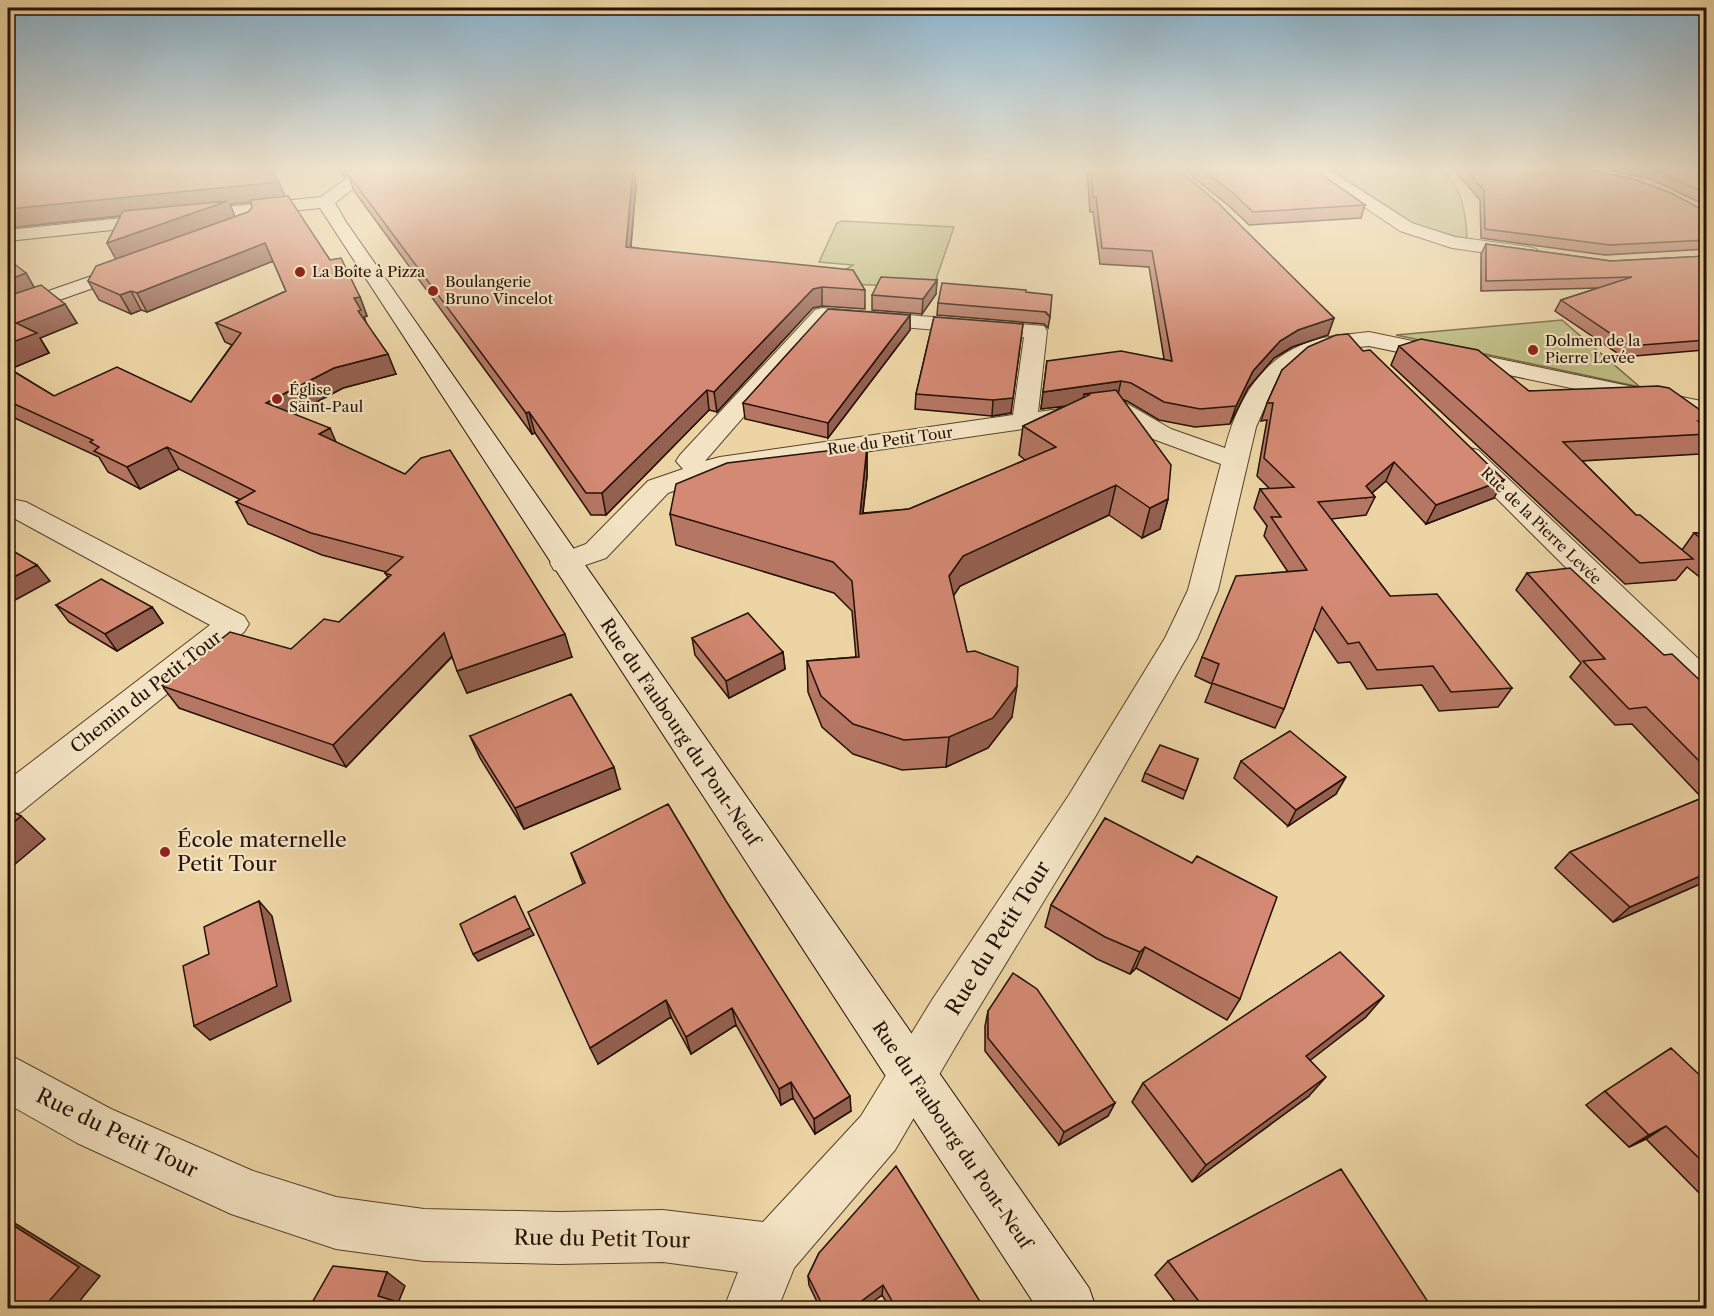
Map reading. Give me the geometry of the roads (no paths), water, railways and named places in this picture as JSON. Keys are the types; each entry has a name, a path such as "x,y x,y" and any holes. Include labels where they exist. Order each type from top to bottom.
{"street":[{"path":"8,236 75,228"},
{"path":"228,232 237,228"},
{"name":"Rue du Faubourg du Pont-Neuf","path":"341,228 1069,1308"},
{"path":"1410,228 1467,245 1546,256"},
{"path":"8,312 154,260"},
{"path":"701,472 689,461 822,314 1036,331 1025,421"},
{"path":"1343,332 1378,368"},
{"name":"Rue du Petit Tour","path":"8,1078 94,1126 249,1196 336,1222 424,1235 559,1238 663,1236 774,1250 878,1133 948,1016 1082,806 1181,639 1203,590 1244,427 1264,383 1293,357 1343,332 1707,409"},
{"name":"Rue du Petit Tour","path":"565,563 596,551 658,487 720,465 1117,408 1162,434 1236,461"},
{"name":"Rue de la Pierre Levée","path":"1448,436 1707,686"},
{"name":"Chemin du Petit Tour","path":"8,801 233,624 16,508"},
{"path":"751,1308 774,1250"}],"place":[{"name":"La Boîte à Pizza","path":"300,272"},
{"name":"Boulangerie Bruno Vincelot","path":"433,291"},
{"name":"Dolmen de la Pierre Levée","path":"1533,350"},
{"name":"Église Saint-Paul","path":"277,399"},
{"name":"École maternelle Petit Tour","path":"165,852"}]}
